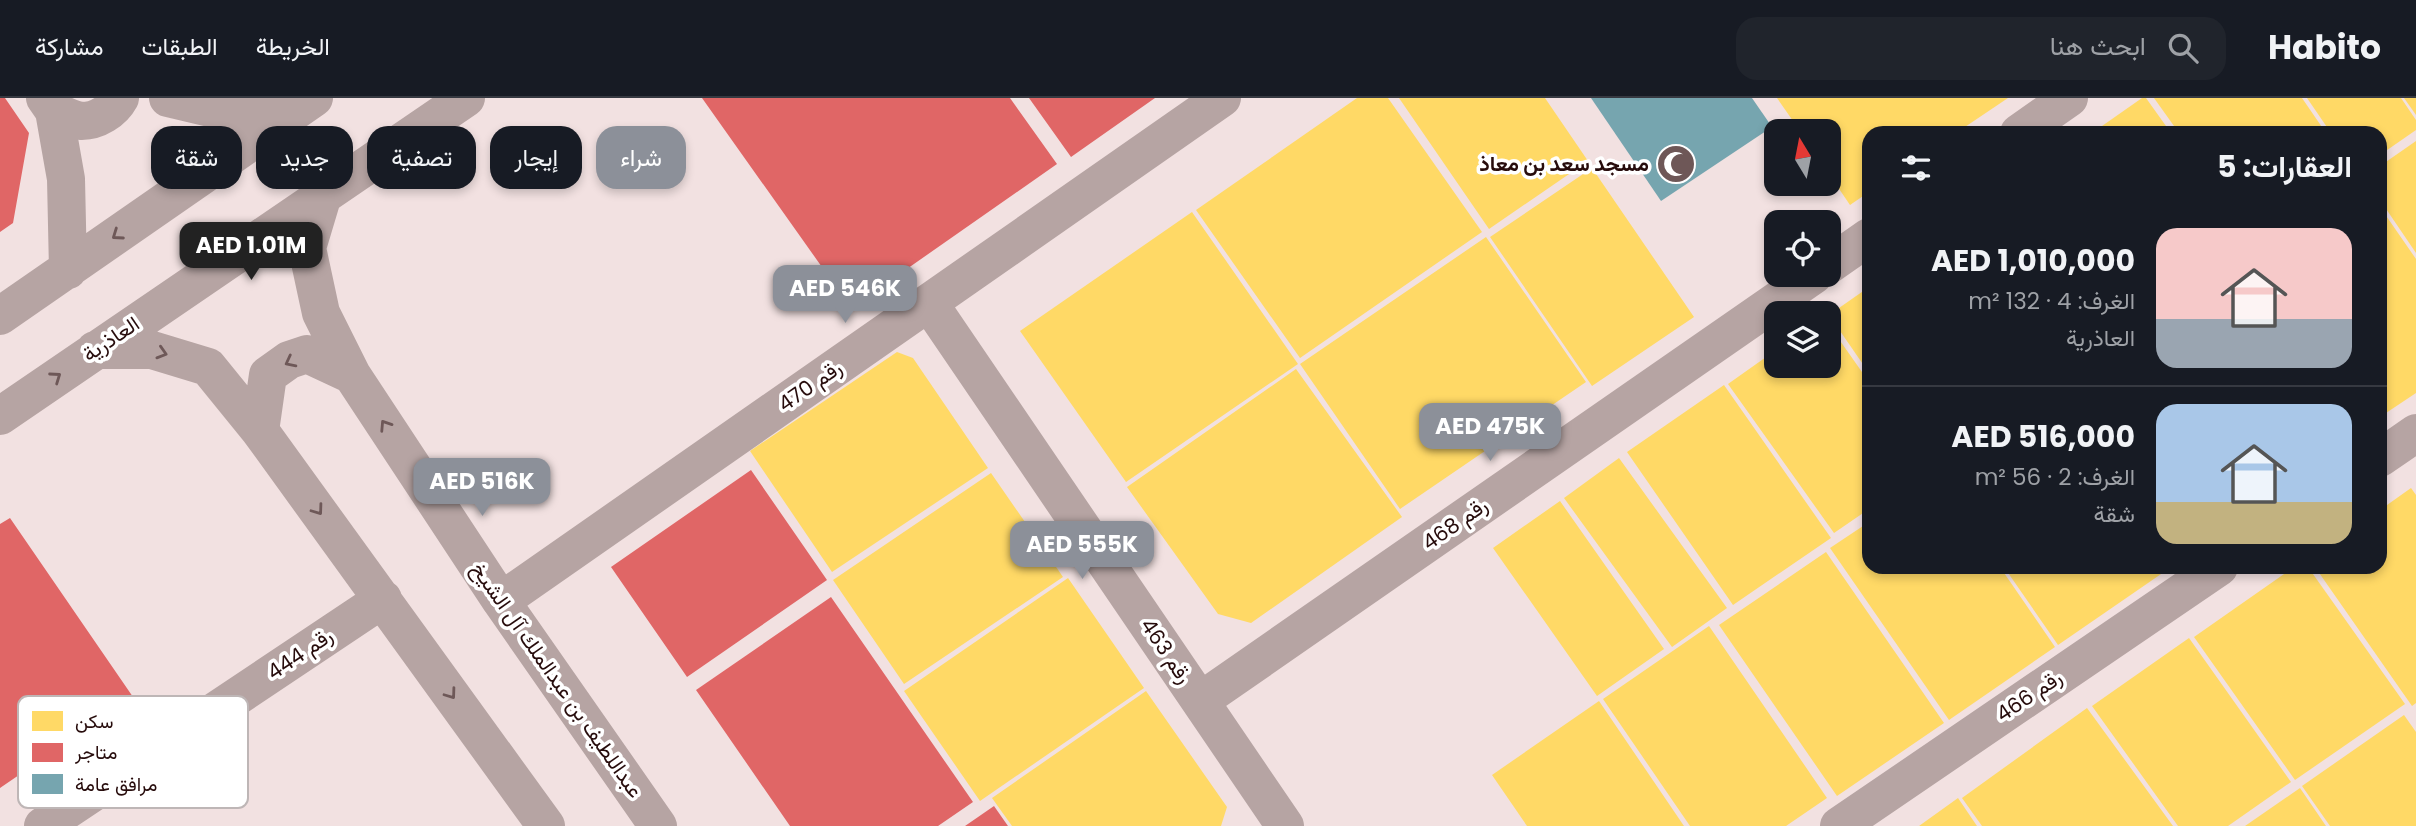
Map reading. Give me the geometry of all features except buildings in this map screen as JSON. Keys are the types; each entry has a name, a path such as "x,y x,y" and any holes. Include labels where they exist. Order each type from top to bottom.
{"street":[{"path":"49,105 81,121 103,116 120,98"},
{"path":"168,98 227,112 301,106"},
{"name":"العاذرية","path":"0,416 466,98"},
{"name":"رقم 470","path":"501,601 1222,98"},
{"path":"2029,126 2069,98"},
{"path":"49,105 66,179 68,270"},
{"path":"0,316 301,106"},
{"name":"عبداللطيف بن عبدالملك آل الشيخ","path":"323,198 307,248 321,313 352,375 501,601 658,826"},
{"path":"1841,257 1862,242"},
{"name":"رقم 468","path":"1200,701 1797,287"},
{"name":"رقم 463","path":"929,303 1200,701 1280,824"},
{"path":"94,350 152,349 208,368 260,431 546,826"},
{"path":"260,431 268,375 289,360 307,354 352,375"},
{"path":"2387,453 2416,433"},
{"name":"رقم 466","path":"1839,826 2209,574"},
{"name":"رقم 444","path":"238,696 383,599"},
{"name":"رقم 444","path":"43,826 70,808"}],"place":[{"name":"مسجد سعد بن معاذ","path":"1676,164"}]}
